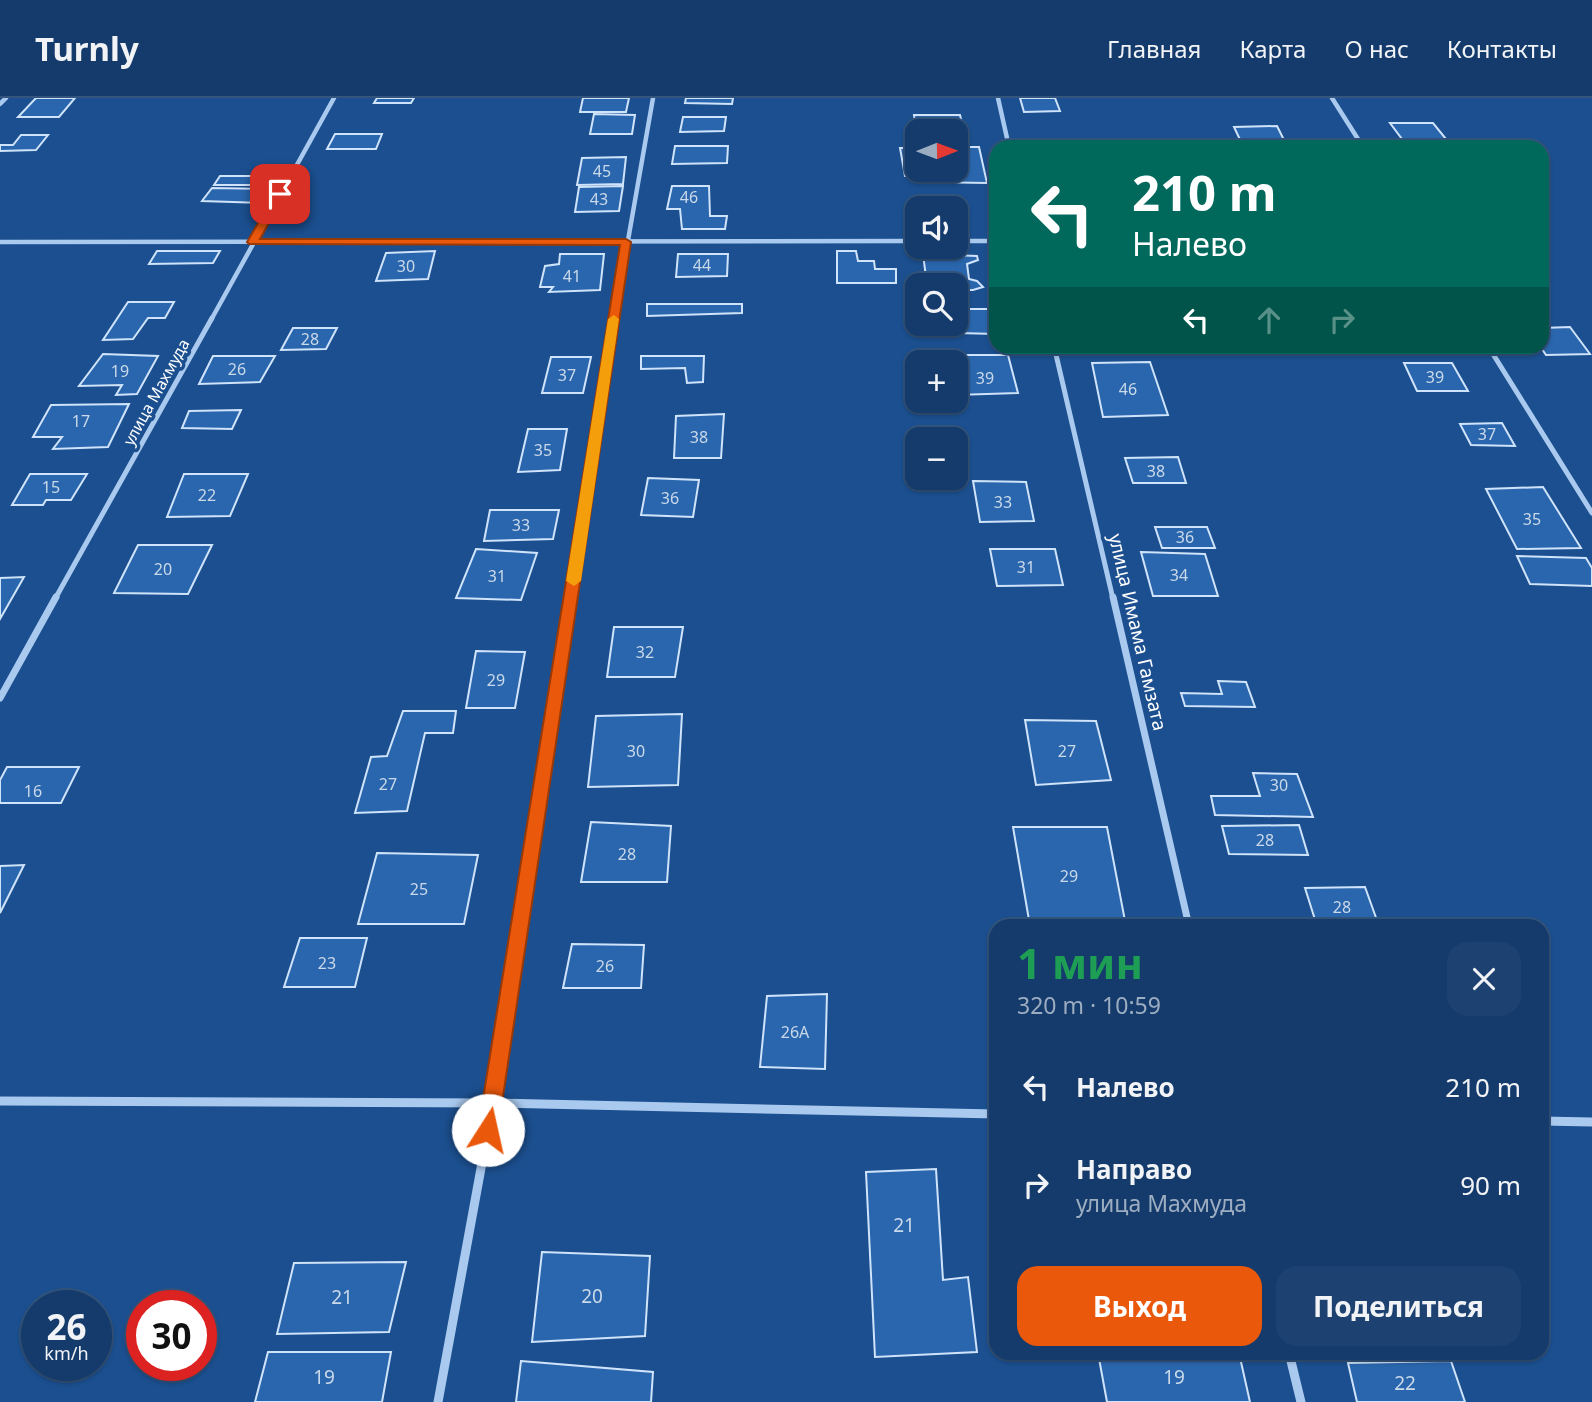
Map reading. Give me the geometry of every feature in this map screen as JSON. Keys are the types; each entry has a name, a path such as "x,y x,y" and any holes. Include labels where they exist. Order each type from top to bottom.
{"street":[{"path":"0,104 5,98"},
{"name":"улица Махмуда","path":"0,698 334,98"},
{"path":"438,1402 494,1103 626,242 653,98"},
{"path":"998,98 1007,140"},
{"path":"1332,98 1359,140"},
{"path":"0,242 905,242"},
{"path":"968,242 989,242"},
{"name":"улица Имама Гамзата","path":"1056,354 1187,919"},
{"path":"1493,354 1592,513"},
{"path":"0,1101 494,1103 989,1114"},
{"path":"1549,1121 1592,1122"},
{"path":"1291,1360 1301,1402"}],"building":[{"path":"36,98 75,98 59,117 18,117"},
{"path":"377,98 414,98 411,103 374,103"},
{"path":"583,98 629,98 626,112 580,112"},
{"path":"686,98 733,98 732,104 685,103"},
{"path":"1020,98 1055,98 1060,111 1024,112"},
{"path":"594,114 635,115 632,134 590,134"},
{"path":"914,115 960,115 961,119 915,119"},
{"path":"683,117 726,117 724,131 680,132"},
{"path":"1390,123 1433,123 1446,139 1402,139"},
{"path":"1277,126 1284,140 1240,140 1234,127"},
{"path":"335,134 382,134 376,149 327,149"},
{"path":"21,135 48,135 36,150 0,151 0,145 13,145"},
{"path":"675,146 728,146 727,163 672,164"},
{"path":"968,147 979,147 987,183 926,182 968,182"},
{"path":"900,148 905,148 905,176"},
{"path":"626,157 623,184 577,185 582,158"},
{"path":"220,176 259,176 255,185 214,185"},
{"path":"623,186 619,211 575,212 579,187"},
{"path":"672,186 709,186 710,216 727,216 725,229 682,229 680,209 667,209"},
{"path":"212,188 268,189 261,203 202,201"},
{"path":"157,251 220,251 213,263 149,264"},
{"path":"435,251 428,279 376,281 386,253"},
{"path":"837,251 856,251 858,261 874,261 875,269 896,269 896,283 837,283"},
{"path":"560,254 604,254 600,290 549,292 553,287 540,287 545,266 559,264"},
{"path":"678,254 728,254 727,276 676,277"},
{"path":"968,256 977,256 978,260 967,264 969,279 977,281 983,287 968,290 968,273 925,273 924,259 968,259"},
{"path":"128,302 174,302 165,318 148,318 133,339 103,340"},
{"path":"647,304 742,304 742,313 647,316"},
{"path":"968,309 989,309 989,334 968,333"},
{"path":"1570,327 1590,354 1546,355 1549,354 1549,328"},
{"path":"293,328 337,328 326,349 281,350"},
{"path":"103,354 158,356 137,394 116,395 122,385 79,386"},
{"path":"968,355 1008,355 1018,393 968,395"},
{"path":"213,356 275,356 260,382 199,384"},
{"path":"641,356 704,356 703,382 687,383 685,368 641,369"},
{"path":"551,357 591,357 583,393 542,393"},
{"path":"1150,362 1168,415 1103,417 1092,363"},
{"path":"1404,363 1452,363 1468,391 1417,391"},
{"path":"129,404 108,447 53,449 62,437 33,437 51,405"},
{"path":"241,410 232,429 182,428 189,411"},
{"path":"724,414 721,458 674,458 676,416"},
{"path":"1502,423 1515,446 1471,445 1460,424"},
{"path":"528,429 567,429 560,470 518,472"},
{"path":"1178,457 1186,483 1133,483 1125,458"},
{"path":"30,474 87,474 71,500 46,500 43,505 12,505"},
{"path":"184,474 248,474 230,516 167,517"},
{"path":"648,478 699,480 693,517 641,515"},
{"path":"973,481 1026,482 1034,521 980,522"},
{"path":"1543,487 1581,548 1517,549 1486,489"},
{"path":"490,510 559,510 553,539 484,541"},
{"path":"1155,527 1207,527 1215,548 1162,548"},
{"path":"138,545 212,545 188,594 114,593"},
{"path":"476,549 537,553 521,600 456,598"},
{"path":"990,549 1055,549 1063,585 997,586"},
{"path":"1141,552 1205,554 1218,596 1153,596"},
{"path":"1517,556 1586,558 1592,568 1592,586 1530,584"},
{"path":"24,577 0,619 0,578"},
{"path":"614,627 683,627 675,677 607,677"},
{"path":"476,651 525,652 515,708 466,708"},
{"path":"1218,681 1246,682 1255,707 1185,706 1181,693 1222,694"},
{"path":"403,711 456,711 453,733 425,733 407,811 355,813 371,757 387,756"},
{"path":"682,714 678,785 588,787 596,716"},
{"path":"1025,720 1096,721 1111,780 1036,785"},
{"path":"7,767 79,767 61,803 0,803 0,780"},
{"path":"1253,773 1297,774 1313,817 1215,815 1211,796 1260,796"},
{"path":"591,822 671,826 667,882 581,882"},
{"path":"1299,825 1308,855 1229,854 1222,826"},
{"path":"1013,827 1107,827 1125,919 1029,919"},
{"path":"377,853 478,855 464,924 358,924"},
{"path":"24,865 0,913 0,866"},
{"path":"1365,887 1376,919 1315,919 1305,888"},
{"path":"300,938 367,938 355,987 284,987"},
{"path":"572,944 644,945 641,988 563,988"},
{"path":"827,994 825,1069 760,1067 767,996"},
{"path":"936,1169 943,1280 968,1277 977,1352 875,1357 866,1172"},
{"path":"542,1252 650,1256 645,1336 532,1342"},
{"path":"406,1262 389,1332 277,1334 294,1263"},
{"path":"268,1352 391,1352 382,1402 255,1402"},
{"path":"1099,1360 1241,1360 1250,1402 1107,1402"},
{"path":"521,1361 653,1372 651,1402 516,1402"},
{"path":"1451,1361 1465,1402 1357,1402 1348,1363"}],"slow traffic":[{"path":"574,581 614,319"}],"route":[{"path":"280,194 253,242 626,242 488,1130"}]}
